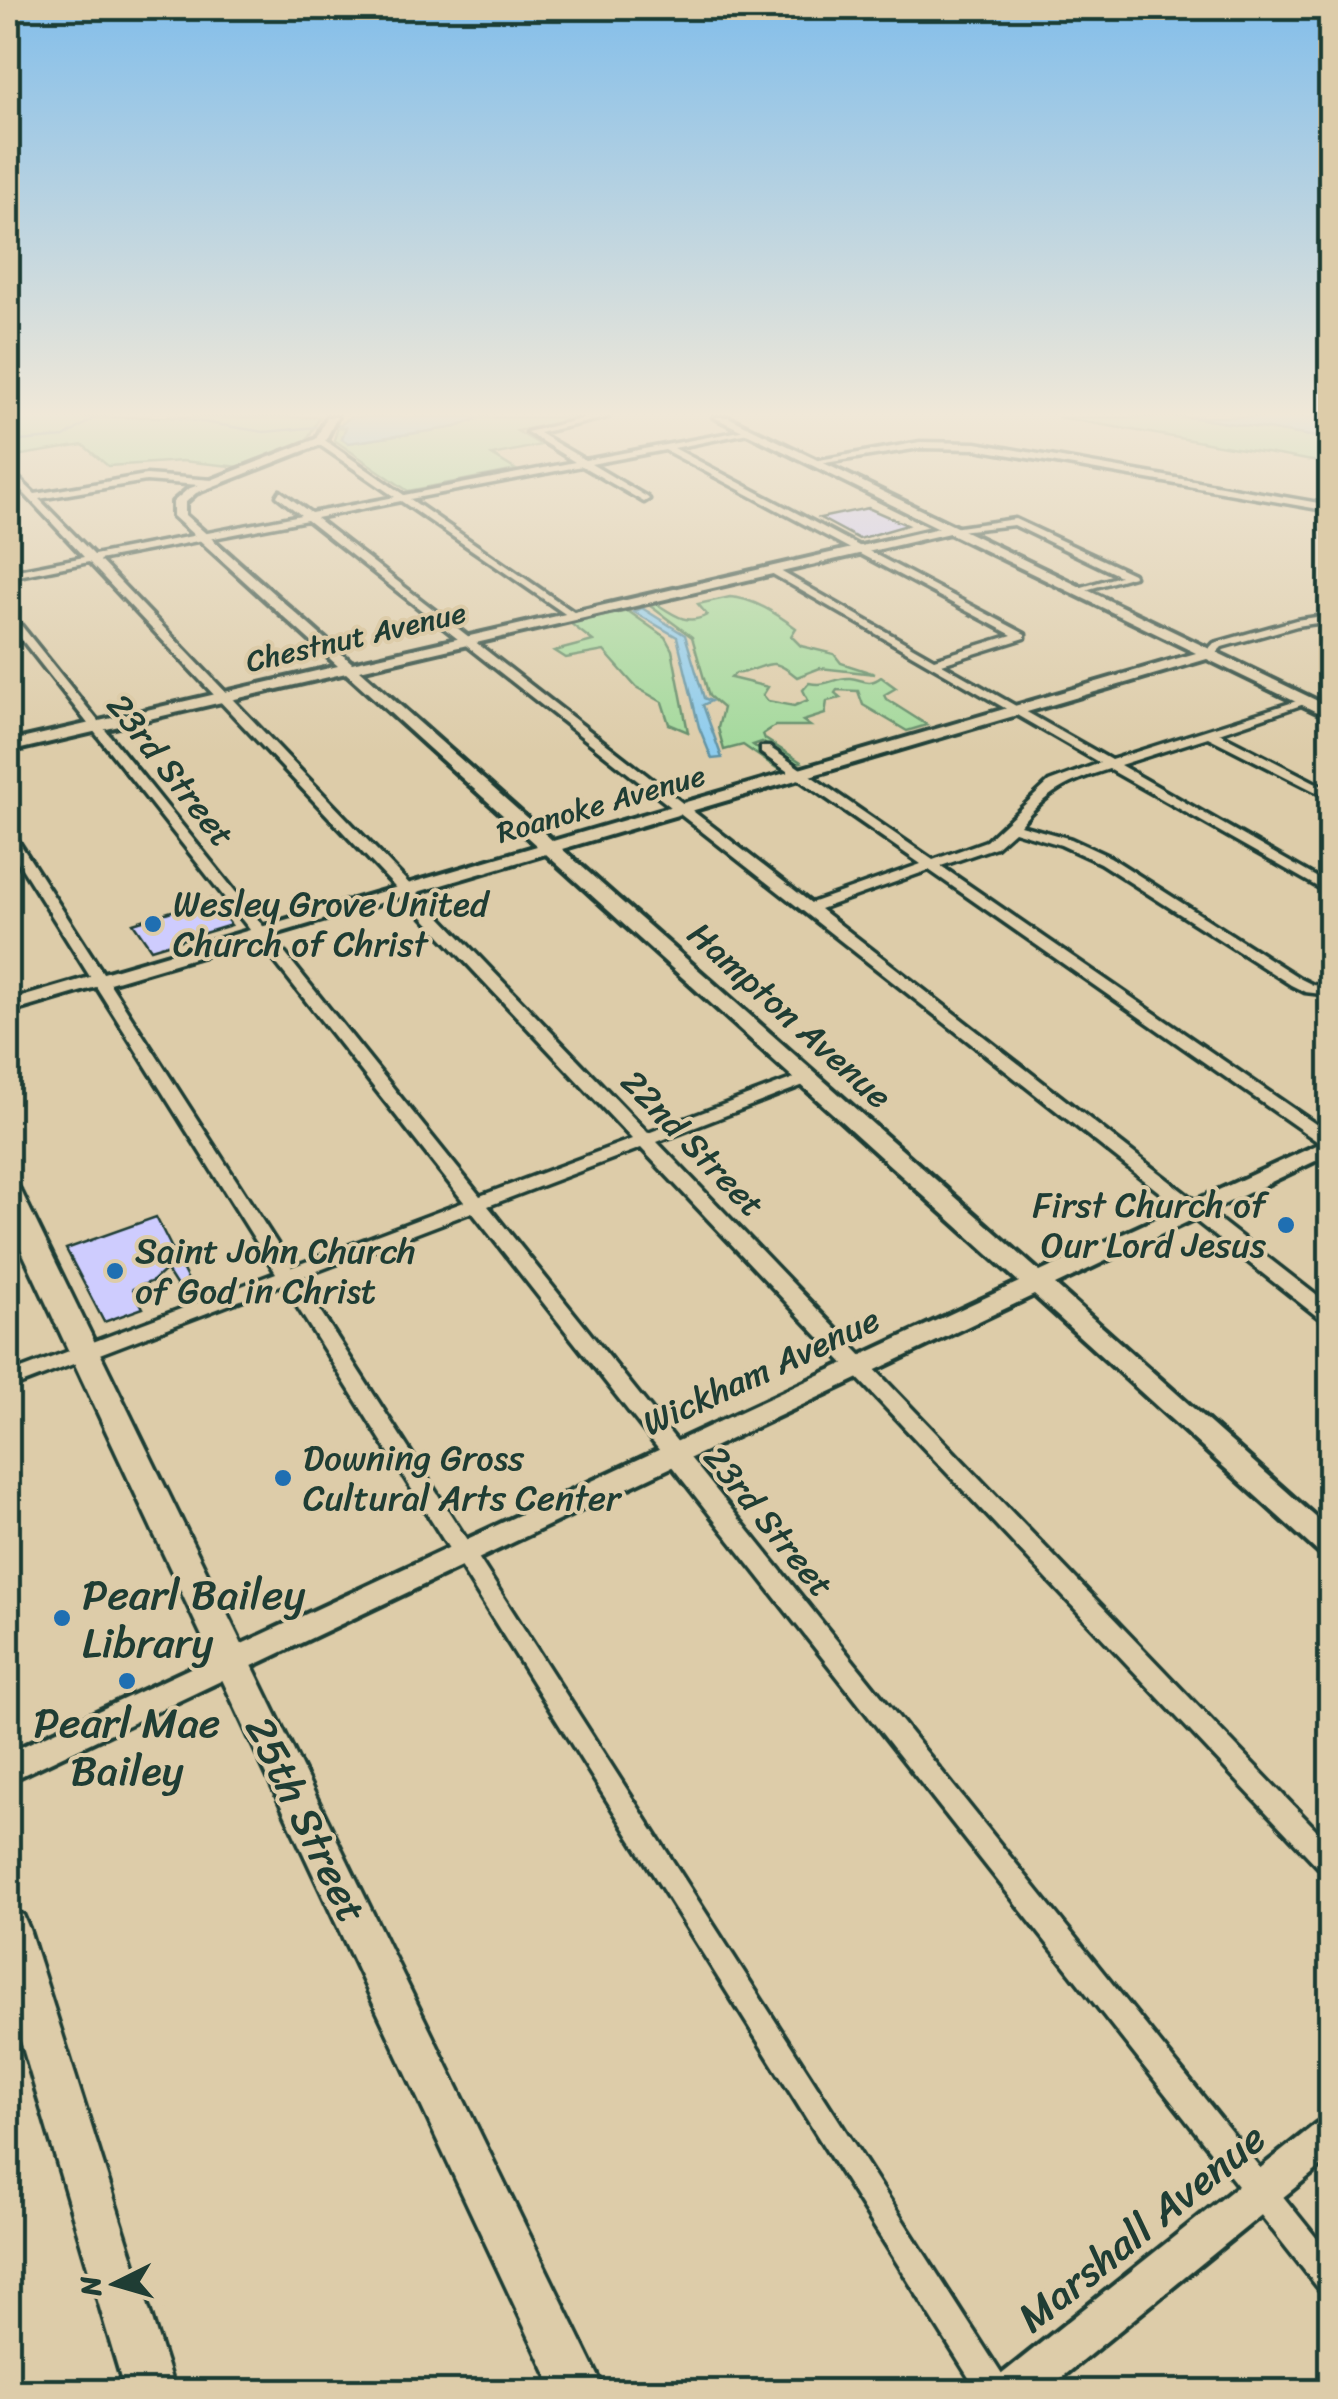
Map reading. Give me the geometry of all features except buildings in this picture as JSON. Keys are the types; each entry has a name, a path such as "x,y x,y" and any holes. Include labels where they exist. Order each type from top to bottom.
{"main road":[{"name":"25th Street","path":"8,1193 581,2392"},
{"path":"8,1929 150,2392"}],"street":[{"name":"22nd Street","path":"63,529 1330,1860"},
{"name":"Hampton Avenue","path":"193,529 1330,1546"},
{"path":"8,574 242,529"},
{"path":"323,529 1330,1316"},
{"path":"447,529 571,615"},
{"path":"822,529 1025,636 933,663"},
{"path":"950,529 1330,712"},
{"name":"Chestnut Avenue","path":"8,747 950,529"},
{"path":"1030,529 1129,576 1080,591"},
{"path":"769,569 1330,890"},
{"name":"23rd Street","path":"8,616 1330,2278"},
{"name":"Roanoke Avenue","path":"8,1007 1016,710 1210,654 1233,652 1307,631 1327,622"},
{"path":"810,908 991,844 1013,827 1025,806 1042,790 1307,701"},
{"path":"1210,732 1330,795"},
{"path":"766,750 1330,1144"},
{"path":"1013,827 1094,855 1296,982 1310,989 1330,990"},
{"path":"8,836 997,2392"},
{"path":"8,1382 808,1078"},
{"name":"Wickham Avenue","path":"8,1768 1330,1144"},
{"name":"Marshall Avenue","path":"1011,2392 1330,2136"}],"green space":[{"path":"730,597 756,604 789,623 796,628 791,636 801,646 834,654 841,663 875,674 820,668 797,677 782,666 771,664 736,673 731,678 768,687 763,695 768,701 794,706 808,700 803,690 809,683 844,678 869,682 881,677 896,688 884,695 886,699 927,725 907,731 863,705 858,691 837,690 835,693 841,698 827,701 825,714 803,721 810,726 775,726 763,734 801,762 793,764 762,742 753,745 784,768 778,769 743,745 724,750 718,728 723,708 709,696 692,637 649,605 657,604 681,618 693,619 707,615 698,604"},
{"path":"628,611 665,637 672,650 688,732 669,724 662,702 636,687 604,651 566,658 555,651 593,641 570,623"}],"water":[{"path":"642,608 685,635 704,698 711,701 703,705 722,758 712,759 699,727 677,637 634,612"}],"place":[{"name":"Wesley Grove United Church of Christ","path":"153,924"},
{"name":"First Church of Our Lord Jesus","path":"1286,1225"},
{"name":"Saint John Church of God in Christ","path":"115,1271"},
{"name":"Downing Gross Cultural Arts Center","path":"283,1478"},
{"name":"Pearl Bailey Library","path":"62,1618"},
{"name":"Pearl Mae Bailey","path":"127,1681"}]}
